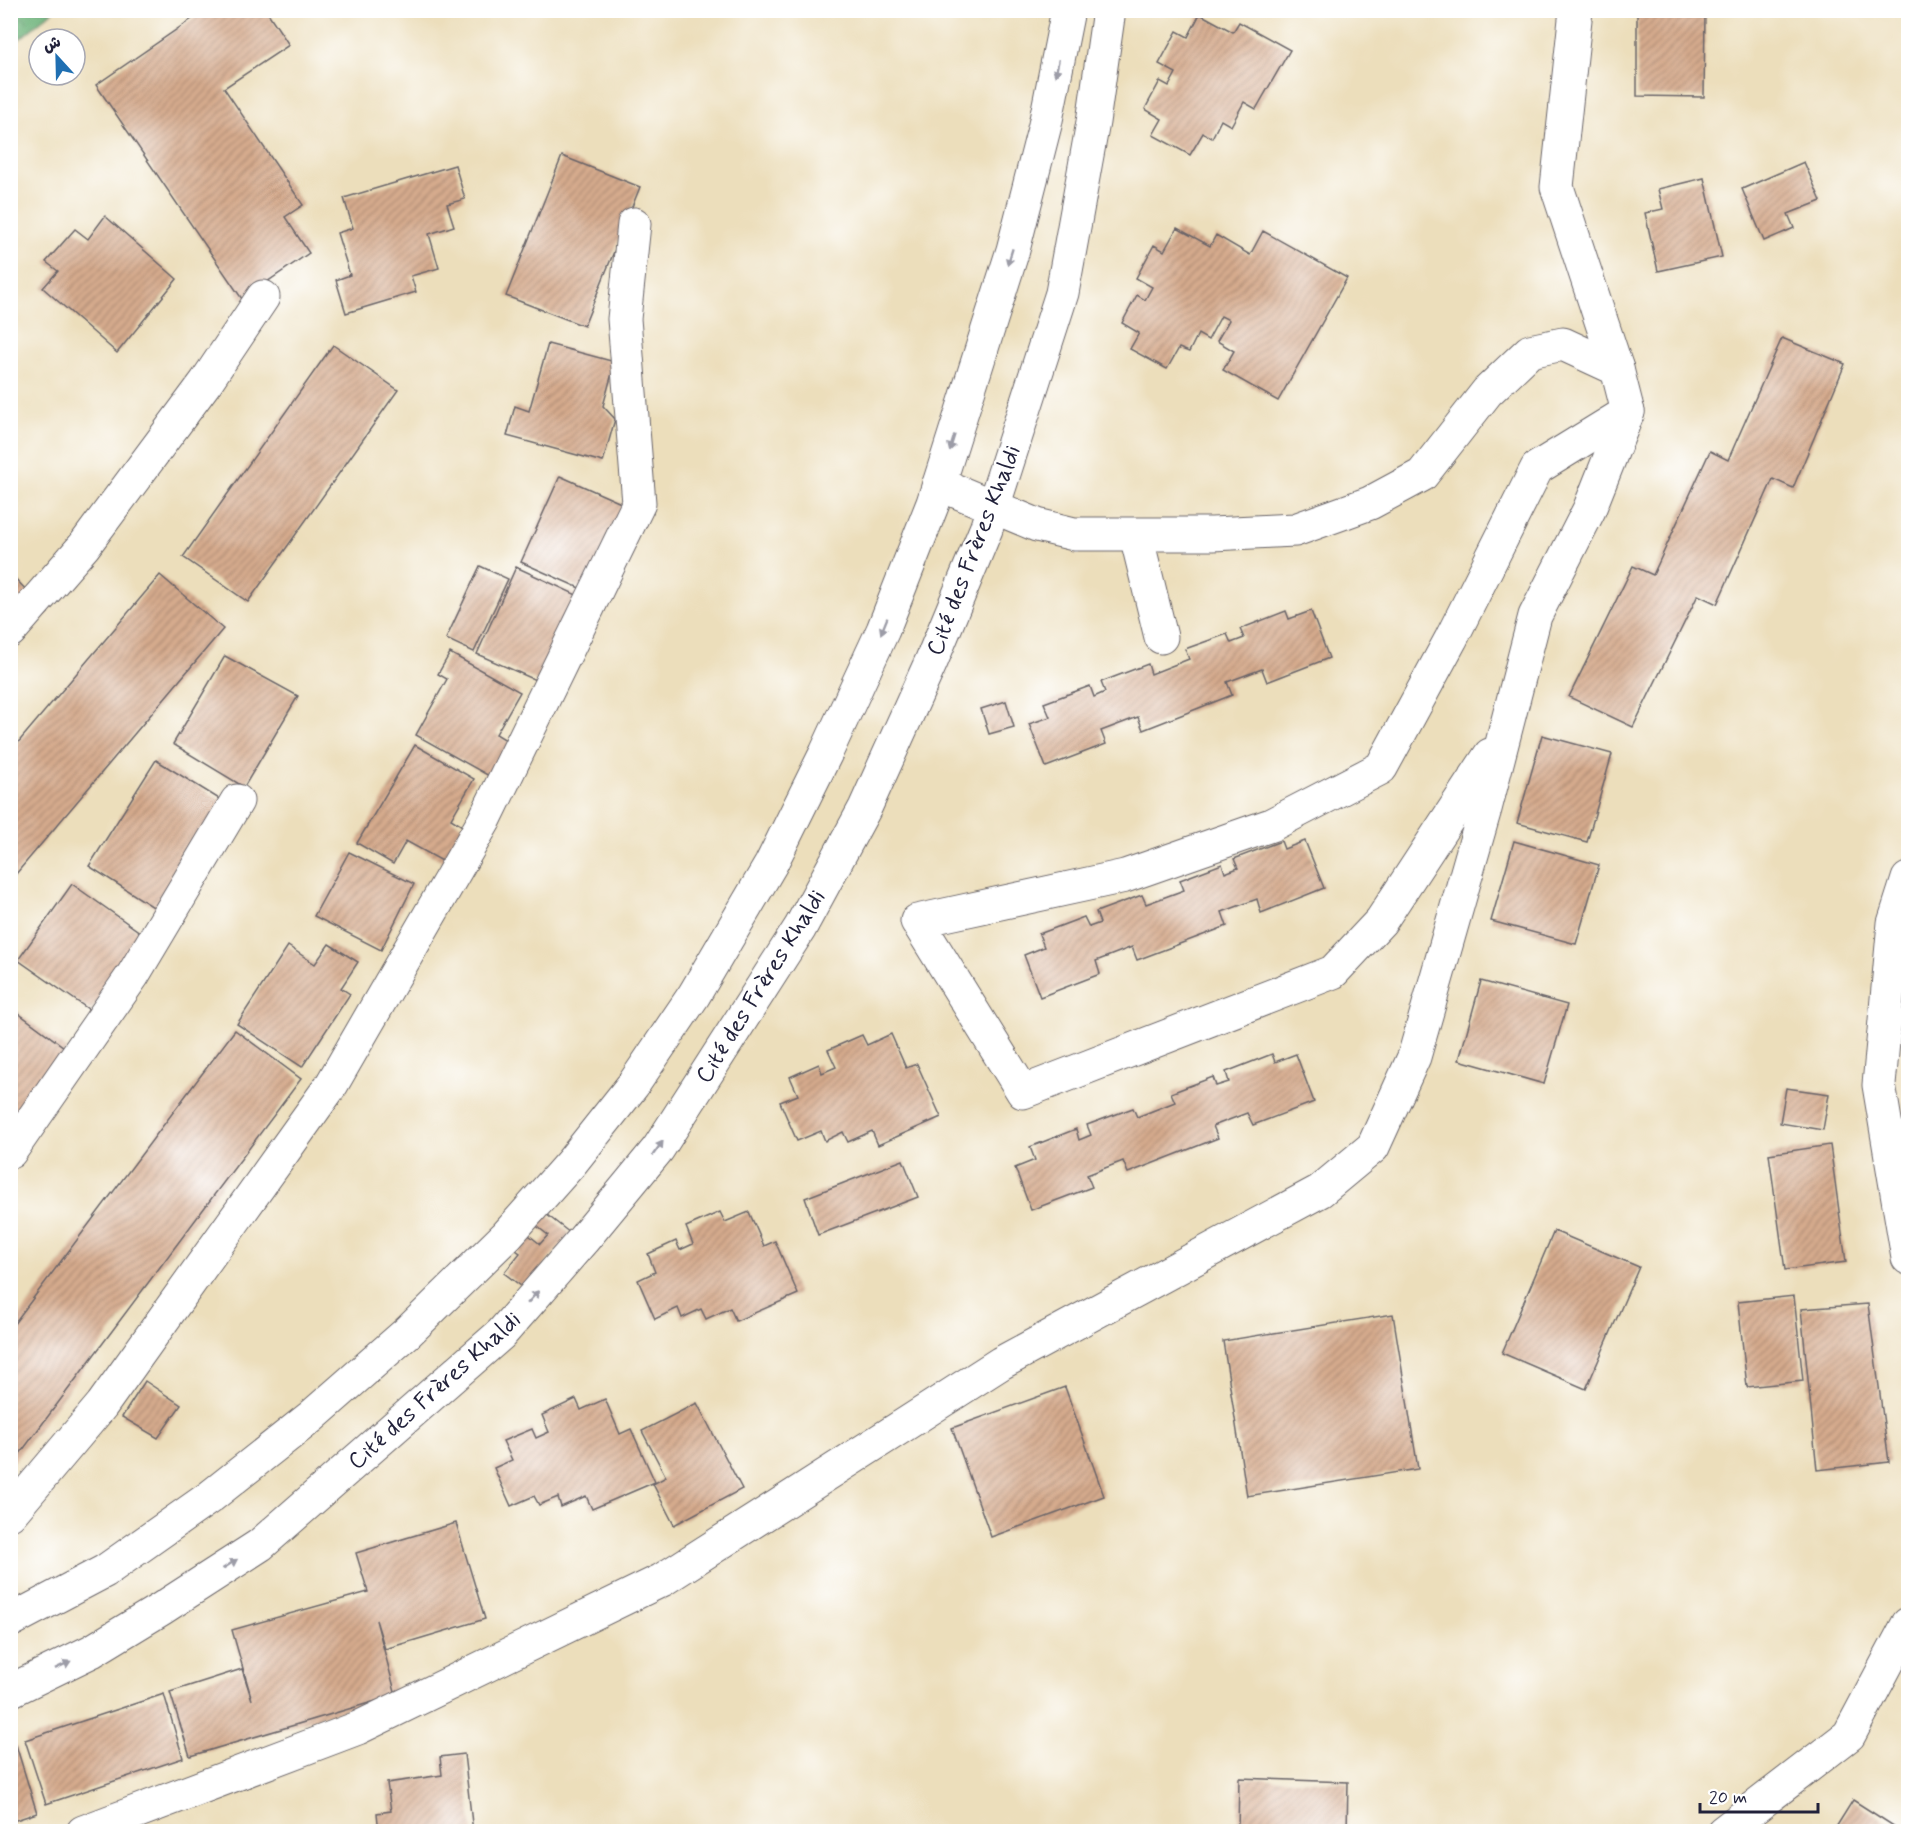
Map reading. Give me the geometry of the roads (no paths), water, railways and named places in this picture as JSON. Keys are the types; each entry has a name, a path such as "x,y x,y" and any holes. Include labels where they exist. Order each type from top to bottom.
{"street":[{"path":"10,1621 105,1571 210,1497 311,1417 408,1332 507,1235 570,1163 633,1085 694,994 771,864 826,753 883,630 939,484 1013,250 1045,124 1068,10"},
{"name":"Cité des Frères Khaldi","path":"10,1691 92,1651 260,1545 501,1334 658,1149 800,928 869,797 931,662 994,507 1062,294 1093,122 1109,10"},
{"path":"83,1832 358,1728 662,1581 1001,1363 1320,1191 1373,1147 1414,1057 1482,820 1535,616 1589,510 1628,412 1617,369 1557,187 1576,10"},
{"path":"10,1514 102,1405 332,1084 484,821 639,503 624,319 634,224"},
{"path":"10,631 84,546 206,382 263,297"},
{"path":"939,484 1036,525 1074,534 1136,535 1295,530 1370,503 1422,475 1487,392 1530,351 1563,344 1617,369"},
{"path":"1505,732 1382,921 1333,972 1023,1092 917,921 1125,876 1272,825 1381,768 1451,639 1537,468 1628,412"},
{"path":"1136,535 1161,637"},
{"path":"10,1152 133,975 237,801"},
{"path":"1908,879 1879,1085 1908,1258"},
{"path":"1723,1832 1849,1735 1908,1624"}]}
